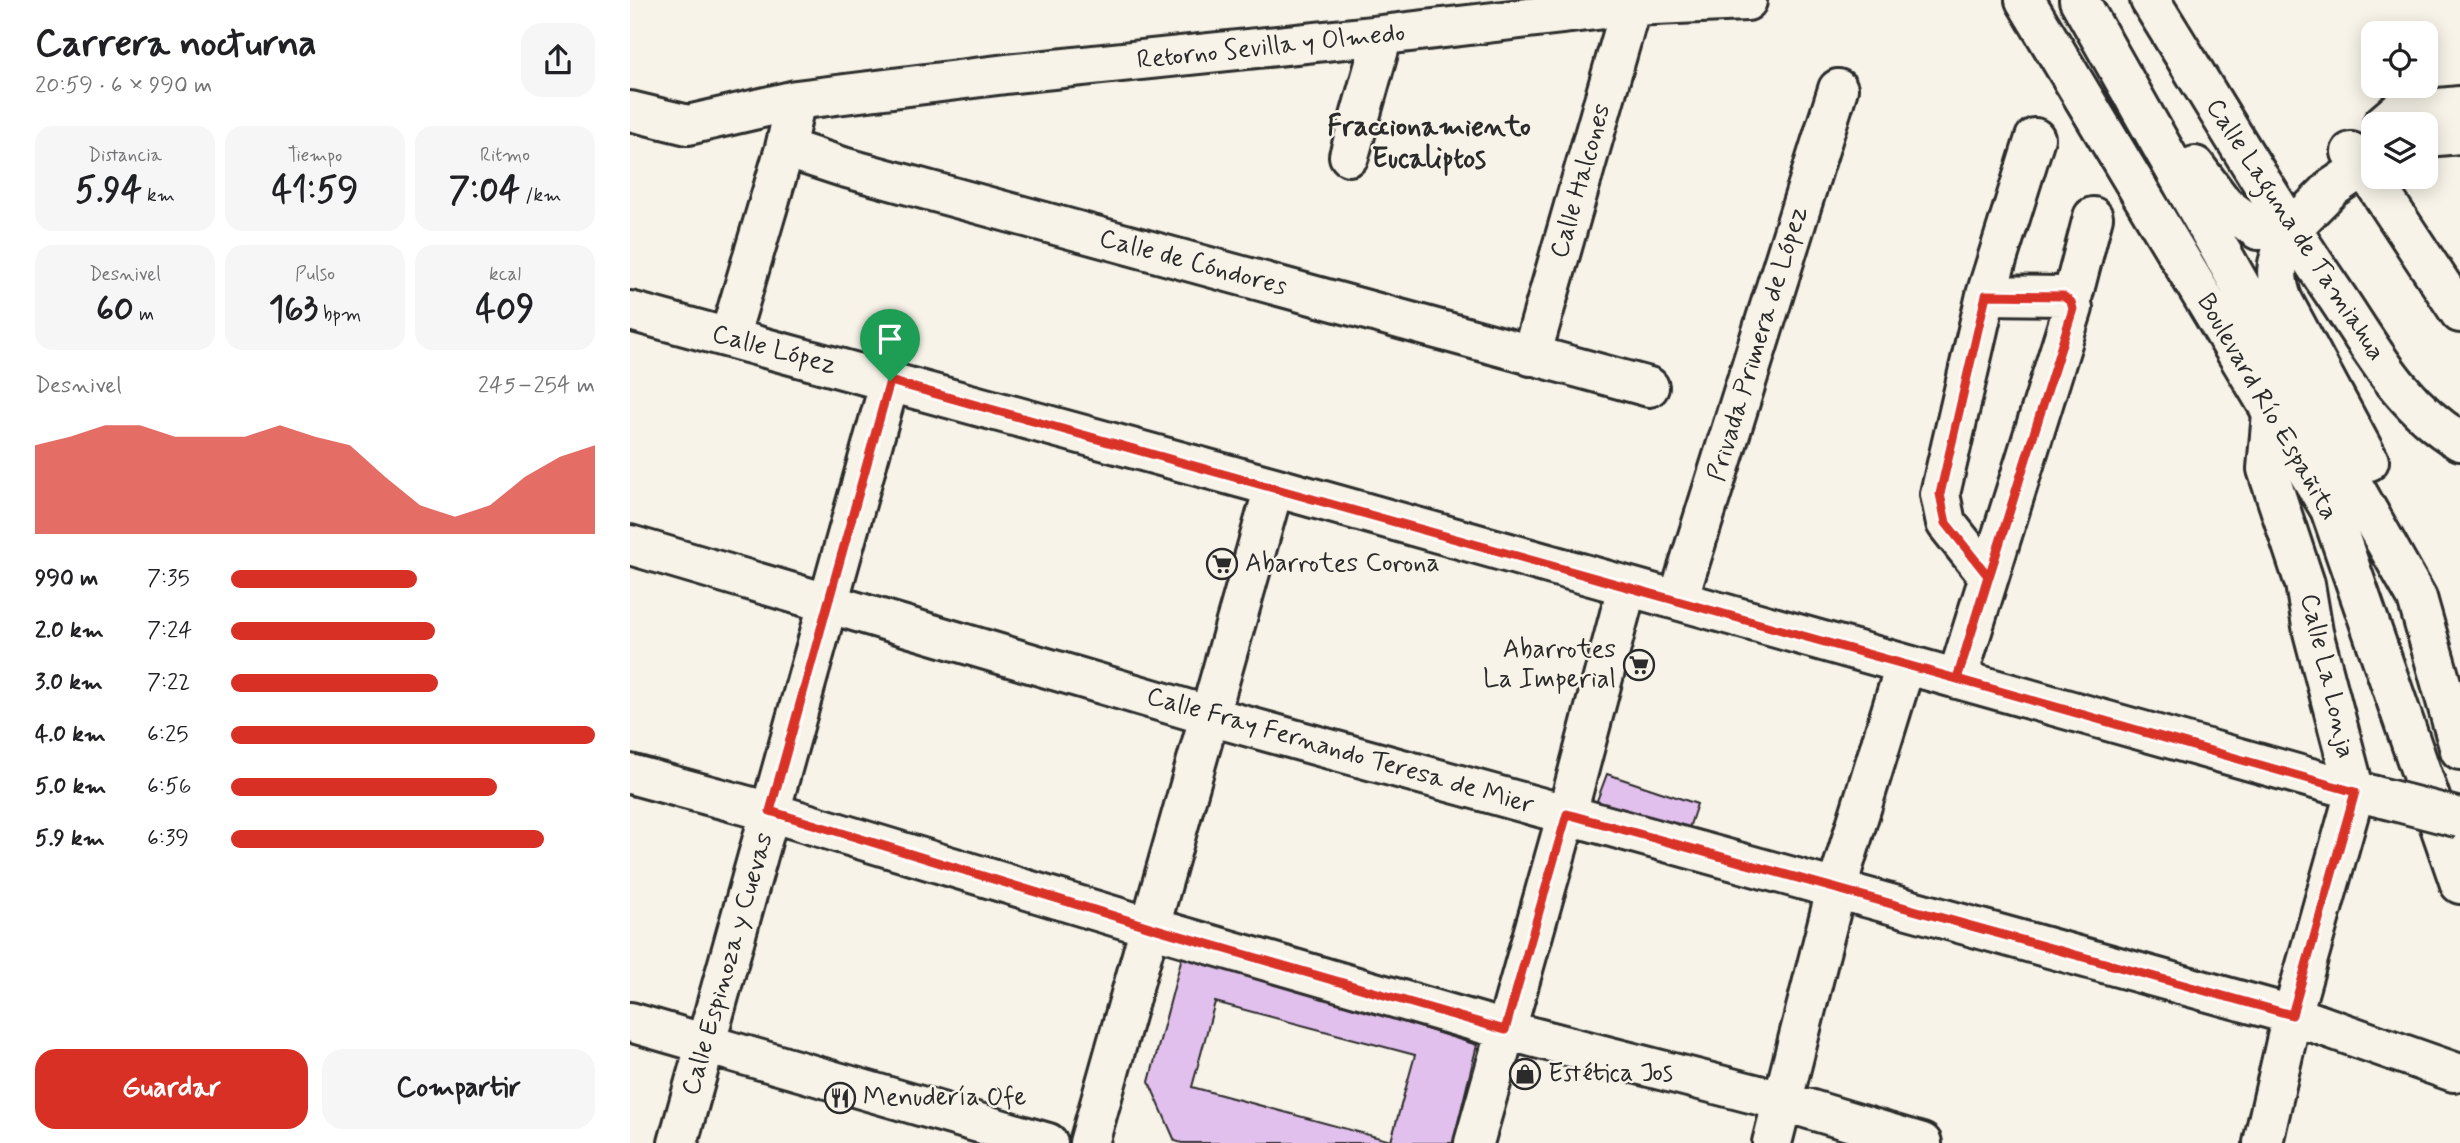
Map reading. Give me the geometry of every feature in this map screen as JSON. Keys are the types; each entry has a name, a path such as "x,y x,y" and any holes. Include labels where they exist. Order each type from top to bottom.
{"street":[{"name":"Boulevard Río Españita","path":"2025,0 2330,509 2460,884"},
{"name":"Boulevard Río Españita","path":"2078,0 2417,598 2460,750"},
{"name":"Calle Laguna de Tamiahua","path":"2150,0 2291,229 2399,390 2438,428 2460,441"},
{"name":"Retorno Sevilla y Olmedo","path":"630,111 688,125 796,100 1006,74 1631,6 1747,1"},
{"name":"Calle Halcones","path":"1531,356 1631,6"},
{"path":"1349,156 1383,35"},
{"path":"2100,37 2224,205 2258,230 2291,229"},
{"name":"Privada Primera de López","path":"1678,600 1838,89"},
{"path":"729,338 785,148 796,100"},
{"path":"2397,112 2460,106"},
{"path":"2438,136 2460,134"},
{"path":"1988,576 1946,523 1940,494 1986,295 2035,138"},
{"name":"Calle de Cóndores","path":"785,148 843,167 1649,387"},
{"path":"2361,157 2291,229 2277,261 2276,282 2283,300 2417,550 2417,598"},
{"path":"2386,189 2460,313"},
{"path":"1957,679 2073,309 2071,302 2093,217"},
{"path":"1986,295 2063,296 2071,302"},
{"name":"Calle López","path":"630,311 1274,487 1905,666 2460,818"},
{"name":"Calle Espinoza y Cuevas","path":"678,1143 890,381"},
{"name":"Calle La Lonja","path":"2263,1143 2292,1015 2365,794 2313,632 2305,584 2267,469 2272,413"},
{"path":"1089,1143 1274,487"},
{"name":"Calle Fray Fernando Teresa de Mier","path":"630,545 1209,716 2292,1015 2454,1072"},
{"path":"1474,1143 1567,814 1627,587"},
{"path":"1773,1143 1836,890 1905,666"},
{"path":"630,774 770,811 1150,927 1505,1030 1782,1101 1922,1143"},
{"path":"630,1022 1048,1143"}],"building":[{"path":"1607,774 1697,804 1686,837 1595,806"},
{"path":"1183,953 1477,1045 1453,1143 1182,1143 1175,1141 1149,1082","holes":["1215,1002 1415,1055 1391,1141 1192,1087"]}],"place":[{"name":"Abarrotes Corona","path":"1222,564"},
{"name":"Abarrotes La Imperial","path":"1639,665"},
{"name":"Estética Jos","path":"1525,1074"},
{"name":"Menudería Ofe","path":"840,1098"}],"district":[{"name":"Fraccionamiento Eucaliptos","path":"1429,143"}],"route":[{"path":"890,381 770,811 1150,927 1505,1030 1567,814 2292,1015 2355,792 1957,679 2073,309 2071,302 2063,296 1986,295 1940,494 1946,523 1988,576 1957,679 890,381"}]}
